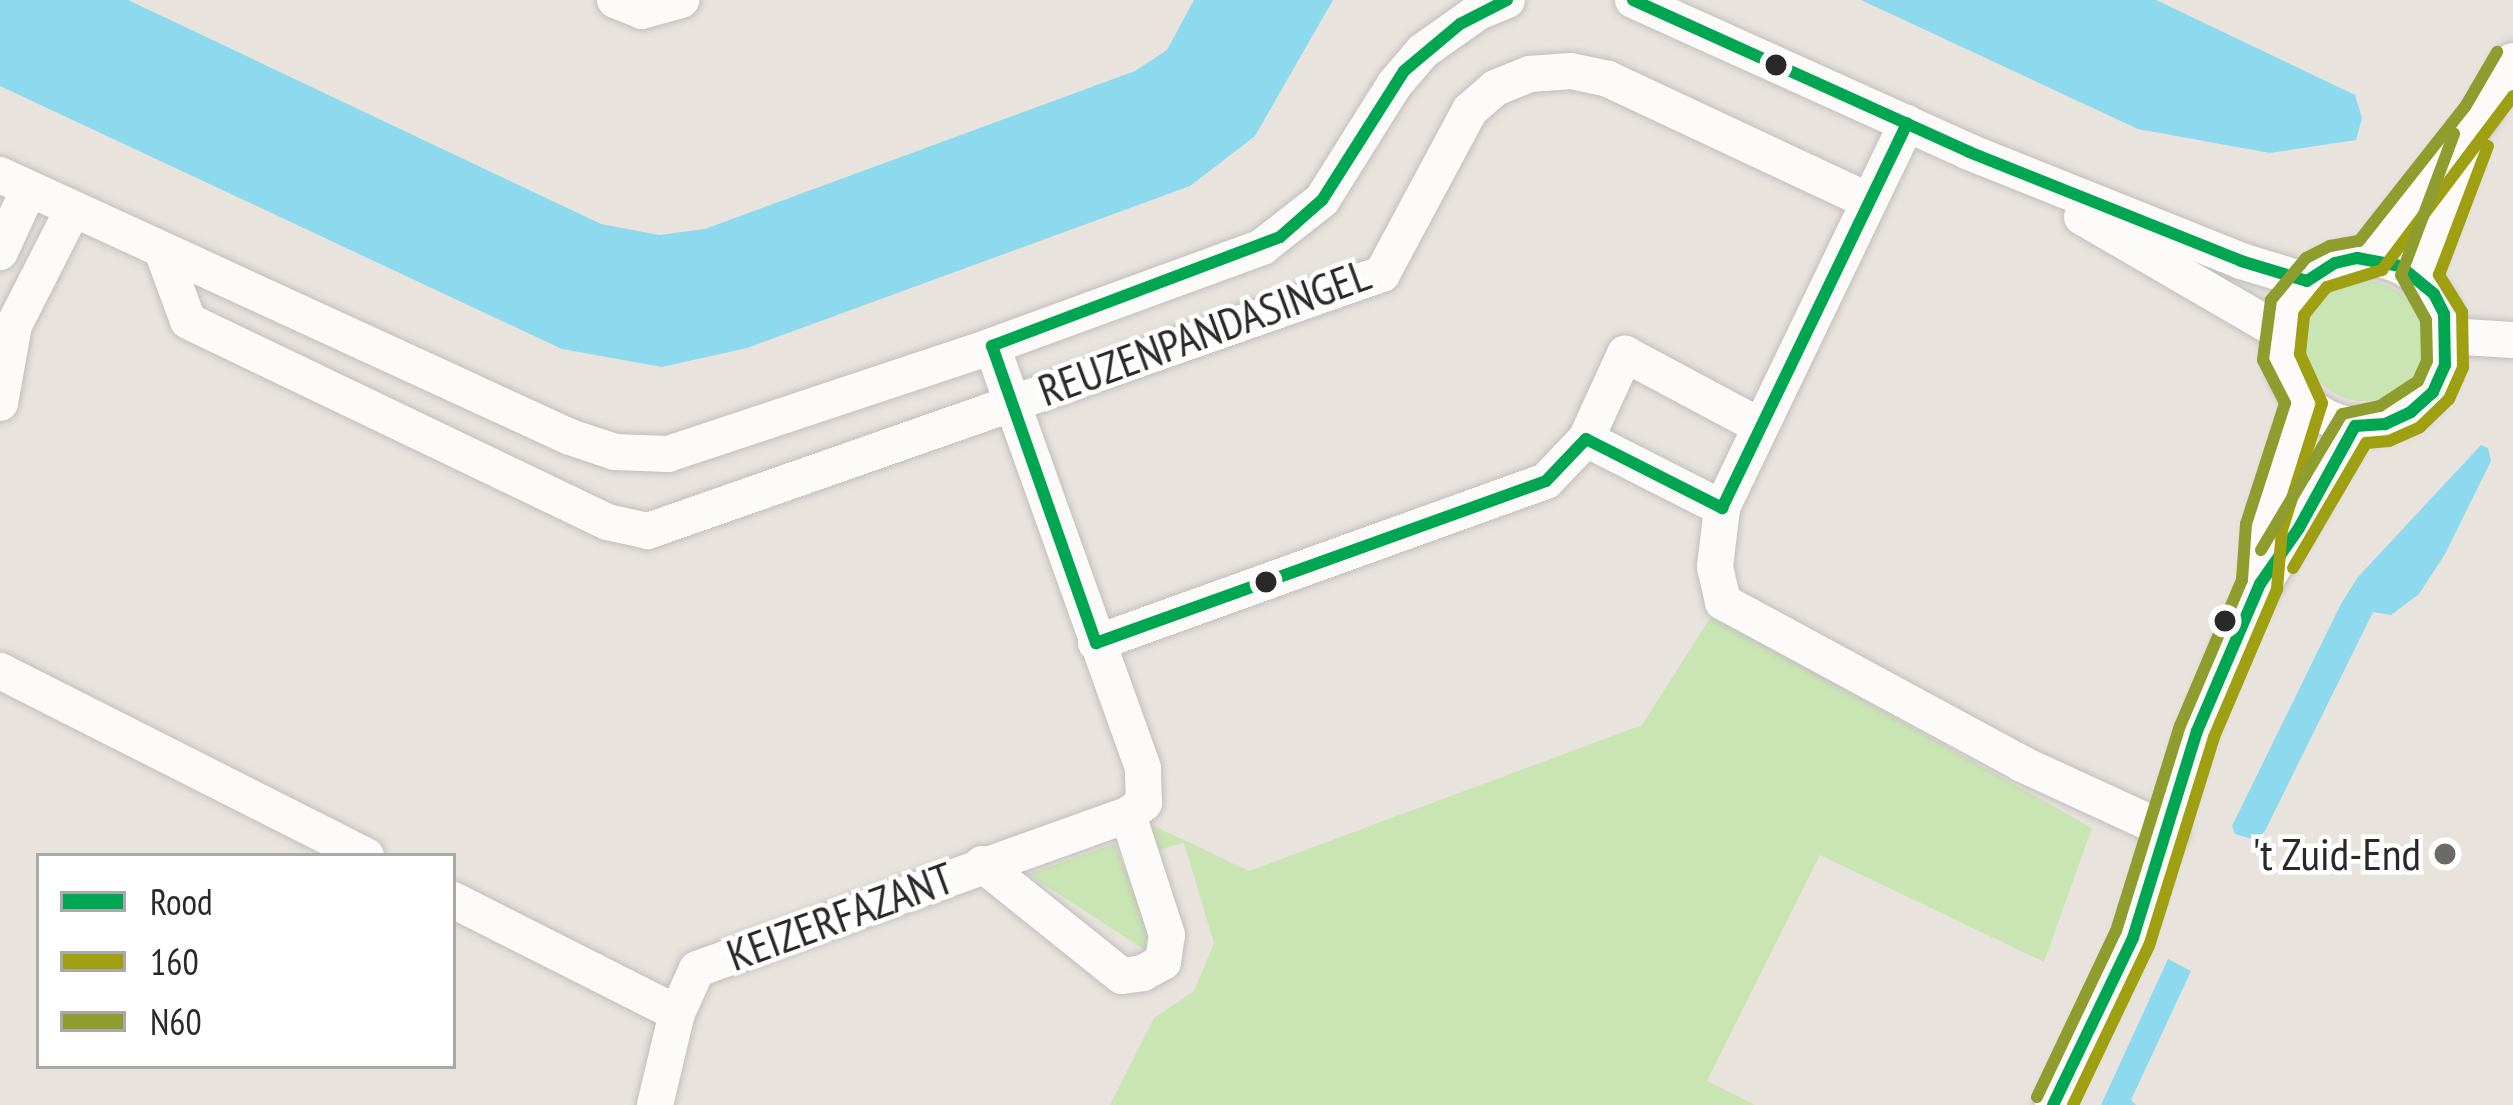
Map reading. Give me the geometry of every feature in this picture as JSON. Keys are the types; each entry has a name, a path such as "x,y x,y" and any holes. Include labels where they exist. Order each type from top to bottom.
{"street":[{"path":"615,0 642,10 681,0"},
{"name":"REUZENPANDASINGEL","path":"14,182 570,437 615,452 689,450 992,346 1280,237 1322,200 1404,71 1460,24 1503,0"},
{"path":"1634,0 1970,152 2241,261 2307,281"},
{"path":"2369,258 2480,117 2513,61"},
{"name":"REUZENPANDASINGEL","path":"163,253 188,321 629,530 664,526 1382,274 1471,110 1495,88 1530,74 1571,71 1608,79 1868,201"},
{"path":"2419,278 2480,117"},
{"path":"1906,123 1722,508 1714,567 1724,602 2022,764 2170,832"},
{"path":"1970,152 2280,332"},
{"path":"0,252 14,182"},
{"path":"0,403 14,325 73,211"},
{"path":"2369,258 2400,266 2419,278 2444,314 2448,336 2446,365 2433,392 2411,412 2384,424 2355,426 2327,418 2304,401 2285,370 2280,332 2287,307 2307,281 2335,262 2369,258"},
{"path":"2448,336 2513,340"},
{"name":"KEIZERFAZANT","path":"656,1105 677,1013 697,969 1128,815 1144,803 1148,787 992,346"},
{"path":"1096,643 1546,481 1586,439 1625,354 1760,426"},
{"path":"2260,584 2264,527 2304,401"},
{"path":"2054,1105 2133,938 2170,832 2197,731 2260,584 2299,528 2355,426"},
{"path":"1586,439 1722,508"},
{"path":"0,671 360,853"},
{"name":"KEIZERFAZANT","path":"982,864 1122,976 1143,974 1163,962 1168,950 1128,815"},
{"path":"456,902 677,1013"}],"green space":[{"path":"2364,281 2387,286 2406,299 2419,318 2424,341 2419,364 2406,383 2387,396 2364,401 2341,396 2322,383 2309,364 2304,341 2309,318 2322,299 2341,286"},
{"path":"1712,615 2092,828 2044,962 1820,855 1707,1081 1755,1105 1110,1105 1154,1018 1194,991 1214,943 1184,843 1157,850 1148,823 1249,871 1642,725"},
{"path":"1114,844 1152,930 1148,952 1028,874"}],"water":[{"path":"0,0 128,0 601,224 659,235 705,229 1135,71 1167,50 1194,0 1333,0 1255,136 1190,186 747,348 662,367 562,349 0,86"},
{"path":"1861,0 2156,0 2355,95 2362,118 2356,140 2270,153 2138,129"},
{"path":"2481,445 2488,448 2491,461 2445,554 2419,594 2391,615 2373,612 2265,831 2255,840 2235,834 2232,826 2358,577"},
{"path":"2168,959 2191,971 2131,1100 2136,1105 2101,1105"}],"transit line":[{"name":"Rood","path":"1507,0 1460,24 1404,71 1322,200 1280,237 992,346 1096,643 1546,481 1586,439 1722,508 1907,123"},
{"name":"Rood","path":"1633,0 1969,152 2241,261 2307,281 2335,263 2357,258 2400,266 2434,294 2444,314 2445,365 2433,392 2411,412 2385,424 2355,426 2299,528 2260,584 2197,731 2133,938 2053,1105"},
{"name":"N60","path":"2037,1097 2116,931 2180,726 2242,580 2246,524 2285,403 2263,360 2271,300 2306,258 2330,246 2359,241 2465,107 2497,52"},
{"name":"160","path":"2073,1105 2149,946 2214,737 2277,589 2282,530 2322,403 2300,354 2304,315 2327,287 2382,270 2513,96"},
{"name":"N60","path":"2261,550 2342,414 2380,406 2418,381 2427,361 2426,320 2401,275 2454,134"},
{"name":"160","path":"2293,568 2366,443 2389,441 2420,427 2449,399 2463,367 2462,312 2439,275 2488,146"}],"place":[{"name":"'t Zuid-End","path":"2445,854"}]}
